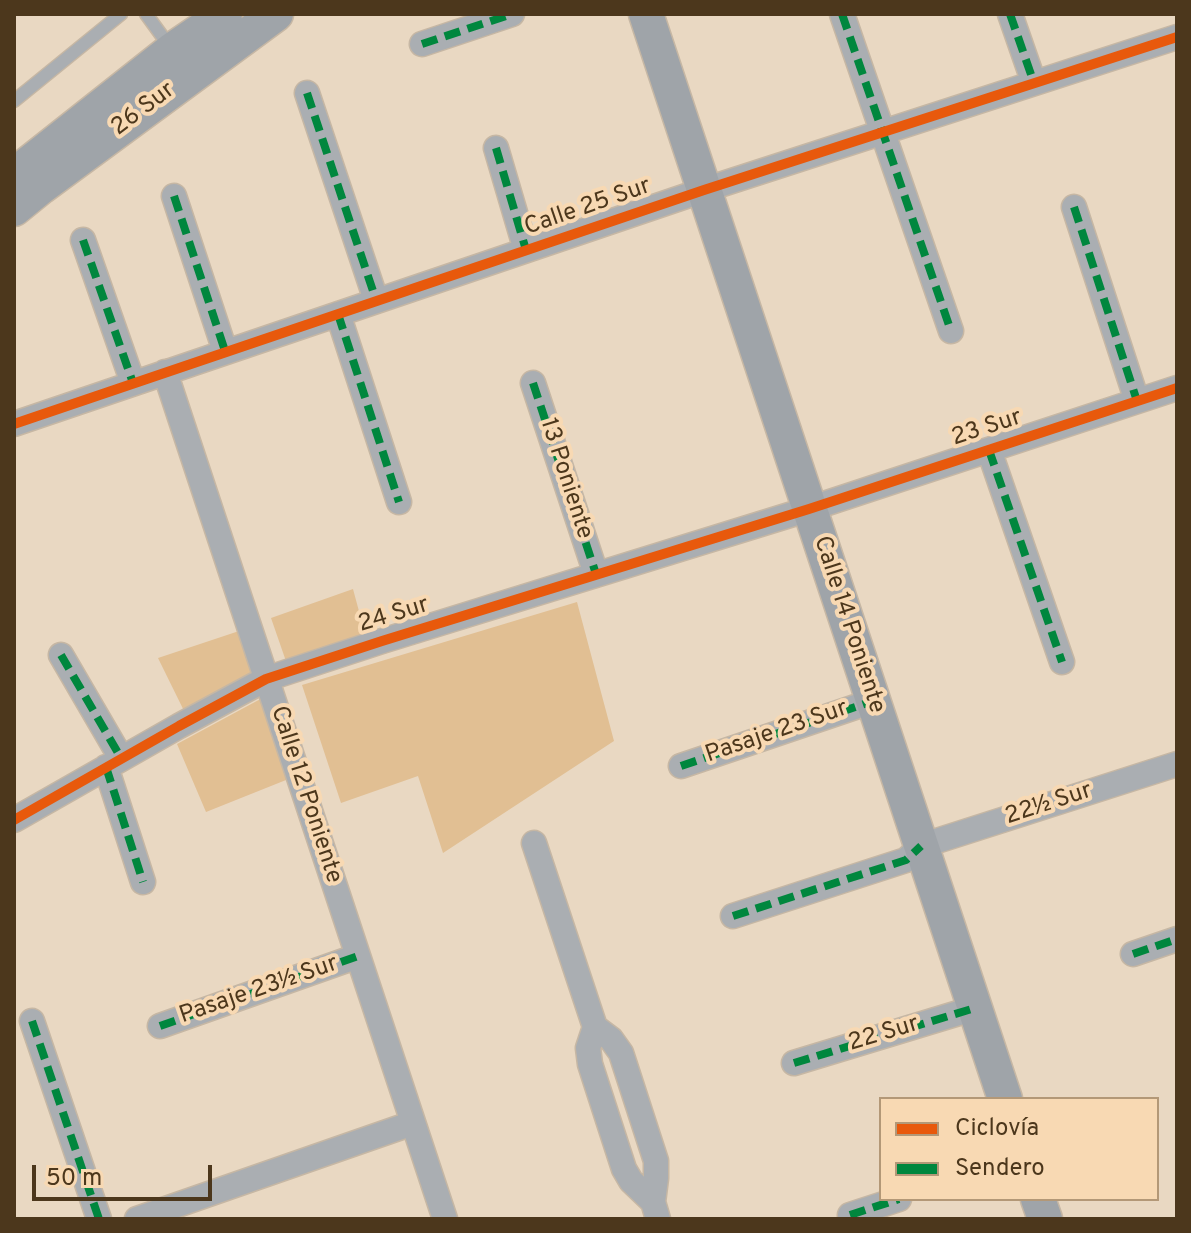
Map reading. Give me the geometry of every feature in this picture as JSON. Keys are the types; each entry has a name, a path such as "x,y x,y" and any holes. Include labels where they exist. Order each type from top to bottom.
{"street":[{"name":"26 Sur","path":"14,209 181,63 225,14"},
{"name":"26 Sur","path":"14,175 181,63 276,14"},
{"path":"422,44 512,14"},
{"name":"Calle 14 Poniente","path":"646,14 1004,1097"},
{"path":"842,14 951,331"},
{"path":"1010,14 1034,83"},
{"name":"Calle 25 Sur","path":"14,424 704,190 1177,37"},
{"path":"307,93 376,300"},
{"path":"496,148 526,250"},
{"path":"174,196 225,351"},
{"path":"1074,207 1137,401"},
{"path":"83,240 133,383"},
{"path":"338,314 399,502"},
{"name":"Calle 12 Poniente","path":"165,372 445,1219"},
{"name":"13 Poniente","path":"533,383 596,574"},
{"name":"23 Sur","path":"809,509 1177,388"},
{"path":"989,450 1062,662"},
{"name":"24 Sur","path":"14,820 266,679 809,509"},
{"path":"61,655 114,763 143,882"},
{"name":"Pasaje 23 Sur","path":"681,766 873,701"},
{"name":"22½ Sur","path":"733,916 906,860 921,846 1177,764"},
{"path":"534,843 595,1027 588,1054 599,1094 624,1169 655,1210"},
{"path":"1133,954 1177,939"},
{"name":"Pasaje 23½ Sur","path":"160,1026 358,956"},
{"name":"22 Sur","path":"794,1063 975,1008"},
{"path":"32,1021 99,1219"},
{"path":"595,1027 611,1039 621,1053 656,1161 655,1210"},
{"path":"137,1219 413,1123"},
{"path":"850,1215 893,1201"}],"lane":[{"path":"14,101 121,14"},
{"path":"146,14 181,63"}],"shaded area":[{"path":"353,589 367,641 288,667 271,618"},
{"path":"577,602 614,741 443,853 418,776 341,803 302,685"},
{"path":"260,624 277,674 189,721 158,658"},
{"path":"279,689 306,772 206,812 177,744"}],"marked path":[{"path":"422,44 512,14"},
{"path":"842,14 951,331"},
{"path":"1010,14 1034,83"},
{"path":"307,93 376,300"},
{"path":"496,148 526,250"},
{"path":"174,196 225,351"},
{"path":"1074,207 1137,401"},
{"path":"83,240 133,383"},
{"path":"338,314 399,502"},
{"path":"533,383 596,574"},
{"path":"989,450 1062,662"},
{"path":"61,655 121,758"},
{"path":"681,766 873,701"},
{"path":"106,767 143,882"},
{"path":"733,916 906,860 921,846"},
{"path":"1133,954 1177,939"},
{"path":"160,1026 358,956"},
{"path":"794,1063 975,1008"},
{"path":"32,1021 99,1219"},
{"path":"850,1215 893,1201"}],"cycle path":[{"path":"14,424 704,190 1177,37"},
{"path":"14,820 266,679 809,509 1177,388"}]}
